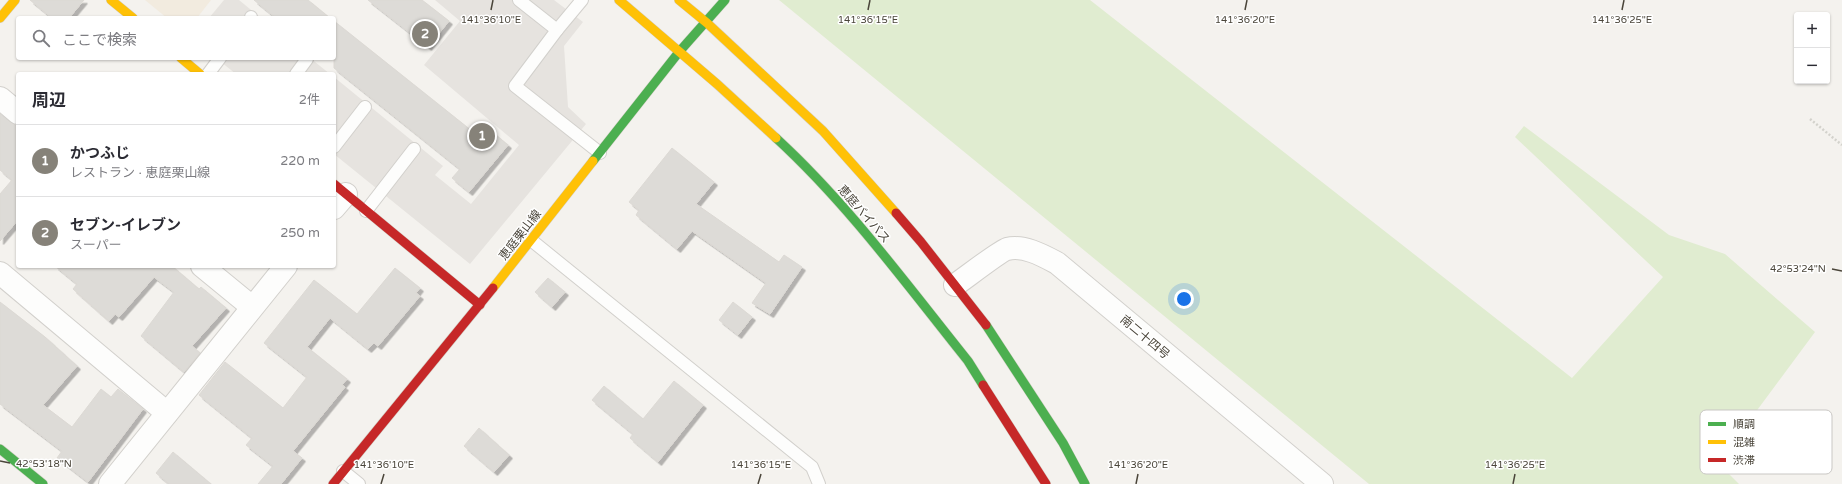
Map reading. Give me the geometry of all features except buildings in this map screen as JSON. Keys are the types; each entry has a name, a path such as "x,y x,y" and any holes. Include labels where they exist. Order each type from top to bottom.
{"main road":[{"path":"0,18 15,0"},
{"path":"111,0 130,16"},
{"name":"恵庭バイパス","path":"619,0 717,84 798,159 849,214 968,361 1046,484"},
{"name":"恵庭バイパス","path":"680,0 707,23 823,131 921,242 956,285 1000,344 1064,443 1085,484"},
{"name":"恵庭栗山線","path":"333,484 480,305 679,52 707,23 725,0"},
{"path":"183,60 198,72"},
{"path":"338,195 366,211 480,305"},
{"path":"0,449 43,484"}],"street":[{"path":"0,98 16,111"},
{"name":"南二十四号","path":"956,285 1006,249 1025,250 1042,255 1057,263 1322,484"},
{"path":"204,268 252,307"},
{"path":"110,484 284,268"},
{"path":"0,273 167,413"}],"lane":[{"path":"519,0 557,30"},
{"path":"582,0 557,30 516,86 600,153"},
{"path":"210,72 218,60"},
{"path":"297,72 306,60"},
{"path":"336,144 364,107"},
{"path":"366,211 414,149"},
{"path":"531,240 812,467 819,484"},
{"path":"344,471 359,484"}],"path":[{"path":"1810,120 1842,145"}],"shaded area":[{"path":"145,0 211,0 199,16 165,16"},
{"path":"224,0 239,0 259,16 211,16"},
{"path":"435,0 554,0 583,22 564,46 568,107 586,124 470,264 336,156 336,79 443,166 435,175 471,204 519,145 424,65 460,21"},
{"path":"218,60 312,60 328,72 234,72"}],"green space":[{"path":"779,0 1090,0 1572,378 1663,277 1515,137 1524,126 1669,235 1725,254 1815,332 1757,410 1700,410 1700,474 1729,474 1739,484 1369,484"}],"traffic: fast":[{"path":"593,161 679,52 725,0"},
{"path":"776,138 828,190 876,246 968,361 983,385"},
{"path":"986,325 1063,443 1085,484"},
{"path":"0,449 43,484"}],"traffic: slow":[{"path":"0,18 15,0"},
{"path":"111,0 131,16"},
{"path":"619,0 717,84 776,138"},
{"path":"679,0 707,23 823,131 896,213"},
{"path":"183,60 198,72"},
{"path":"493,288 593,161"}],"traffic: jam":[{"path":"336,186 480,305"},
{"path":"896,213 921,242 986,325"},
{"path":"333,484 493,288"},
{"path":"983,385 1046,484"}],"place":[{"name":"セブン-イレブン","path":"425,34"},
{"name":"かつふじ","path":"482,136"}]}
